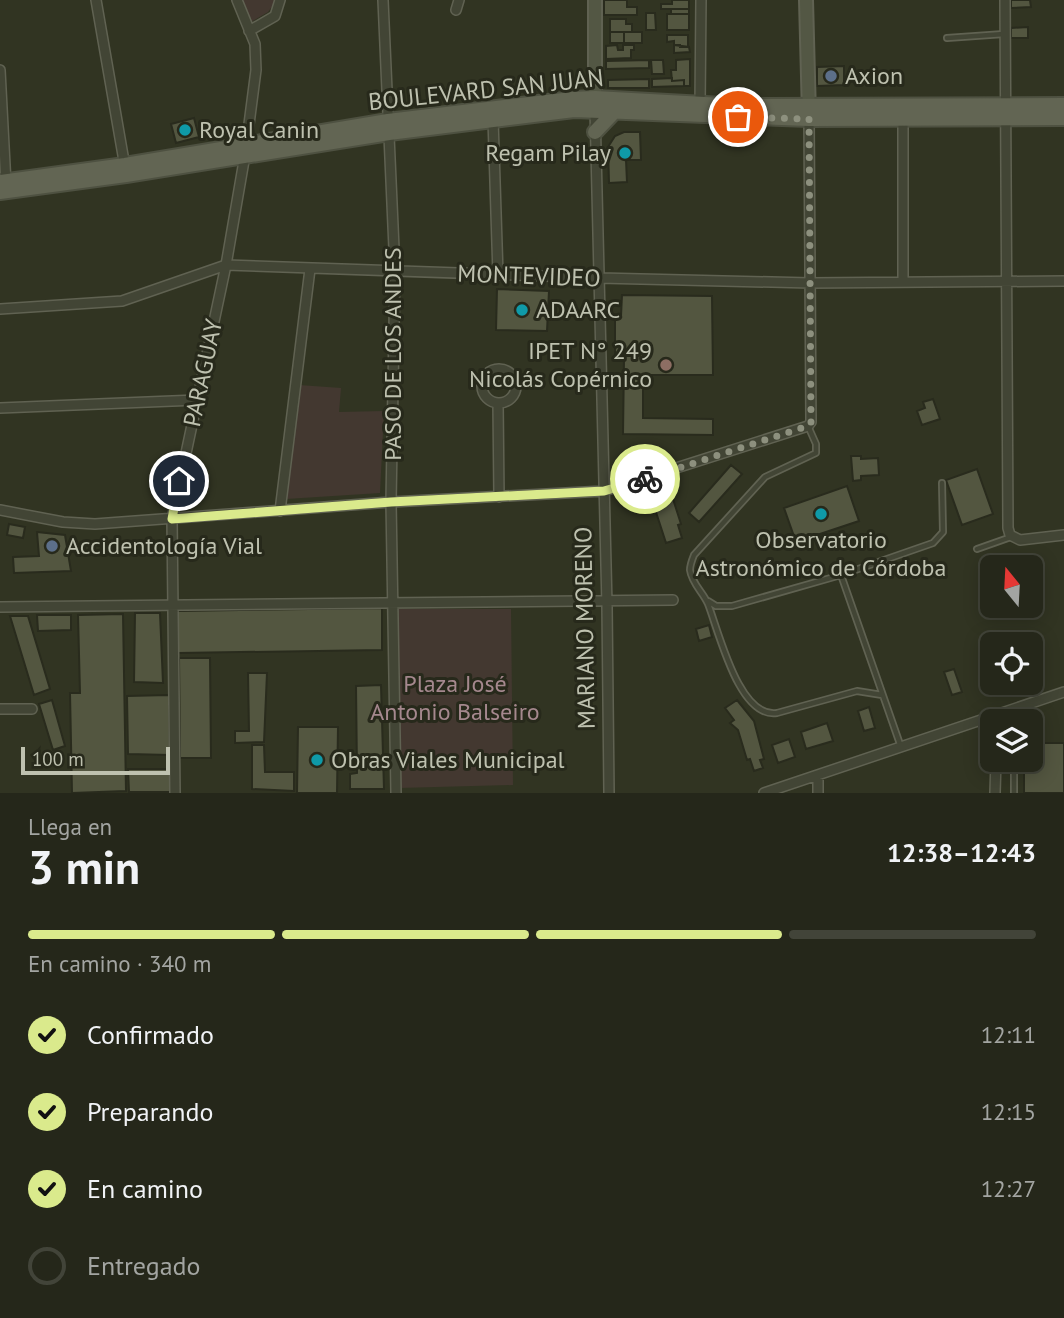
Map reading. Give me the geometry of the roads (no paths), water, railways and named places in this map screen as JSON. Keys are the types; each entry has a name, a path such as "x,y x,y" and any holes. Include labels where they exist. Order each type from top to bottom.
{"main road":[{"name":"BOULEVARD SAN JUAN","path":"3,187 126,170 388,127 595,104 700,105 903,119 1064,105"},
{"name":"BOULEVARD SAN JUAN","path":"388,127 493,119 574,110 595,104 615,111 714,117 809,113 1005,112 1064,118"},
{"path":"595,131 615,111"}],"street":[{"path":"96,0 126,170"},
{"name":"PARAGUAY","path":"175,793 172,519 226,265 256,63 255,44 237,0"},
{"path":"249,31 275,16 280,0"},
{"name":"PASO DE LOS ANDES","path":"383,0 395,271 391,502 396,793"},
{"path":"456,10 459,0"},
{"name":"MARIANO MORENO","path":"594,0 609,793"},
{"path":"700,105 701,0"},
{"path":"0,510 79,523 604,491 808,426 811,422 806,0"},
{"path":"1005,0 1006,281 1011,536 1020,540 1064,535"},
{"path":"0,70 3,187"},
{"path":"493,119 498,275"},
{"path":"903,119 903,281"},
{"name":"MONTEVIDEO","path":"0,309 122,301 226,265 810,283 1064,281"},
{"path":"280,511 310,269"},
{"path":"0,408 197,400"},
{"path":"498,403 499,497"},
{"path":"0,607 673,600"},
{"path":"1018,709 1064,692"},
{"path":"0,709 32,709"},
{"path":"764,793 980,722"},
{"path":"995,793 996,772"},
{"path":"818,776 818,793"}],"lane":[{"path":"947,38 1005,34"},
{"path":"808,426 816,444 816,453 765,477 694,555 690,570 695,584 707,601 740,687 759,710 768,714 777,713 857,691 882,695"},
{"path":"707,601 716,606 732,606 841,575 933,543 943,532 942,483"},
{"path":"977,549 1011,536"},
{"path":"841,575 901,747"},
{"path":"1014,772 1014,793"}],"place":[{"name":"Axion","path":"831,76"},
{"name":"Royal Canin","path":"185,130"},
{"name":"Regam Pilay","path":"625,153"},
{"name":"ADAARC","path":"522,310"},
{"name":"IPET N° 249 Nicolás Copérnico","path":"666,365"},
{"name":"Observatorio Astronómico de Córdoba","path":"821,514"},
{"name":"Accidentología Vial","path":"52,546"},
{"name":"Obras Viales Municipal","path":"317,760"}],"park label":[{"name":"Plaza José Antonio Balseiro","path":"455,698"}]}
